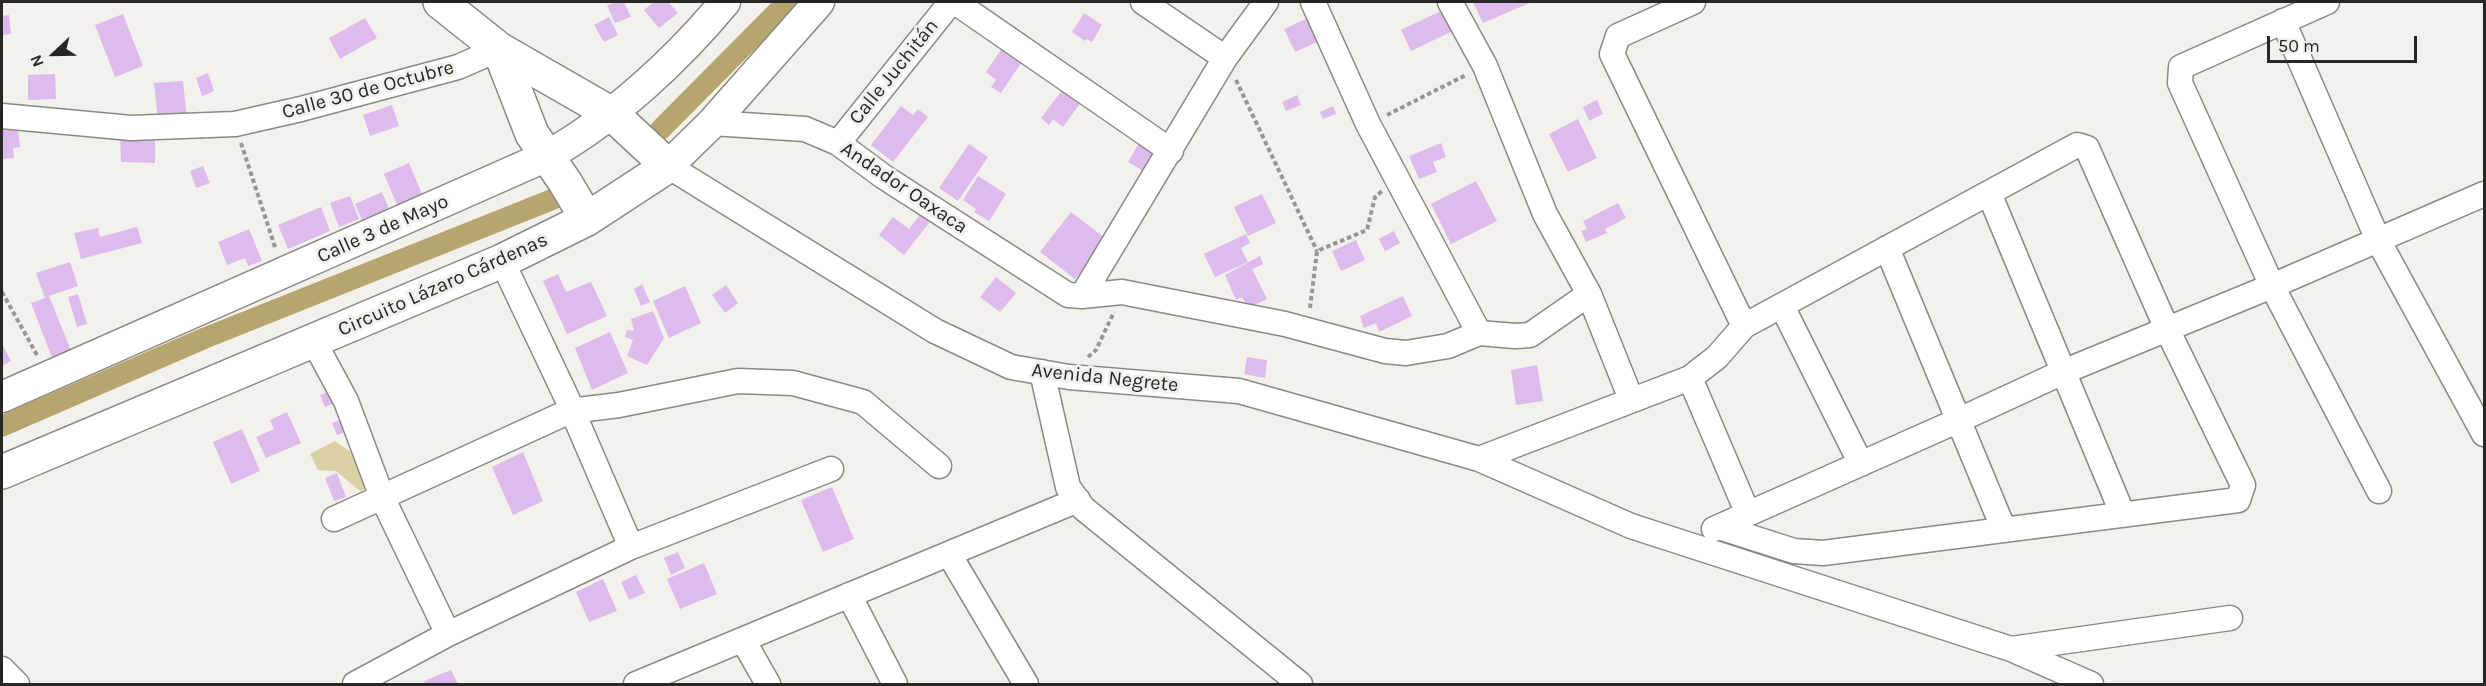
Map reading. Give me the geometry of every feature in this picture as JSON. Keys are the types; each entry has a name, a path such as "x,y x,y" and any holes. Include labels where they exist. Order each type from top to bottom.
{"main road":[{"path":"440,2 499,49 612,114 668,166"},
{"path":"499,49 532,134 587,219"},
{"name":"Circuito Lázaro Cárdenas","path":"2,472 502,261 587,219 668,166"}],"street":[{"name":"Calle 3 de Mayo","path":"2,397 547,156 589,132 612,114 702,30 725,2"},
{"name":"Circuito Lázaro Cárdenas","path":"668,166 712,123 819,2"},
{"name":"Calle Juchitán","path":"838,142 953,2"},
{"path":"953,2 1171,151"},
{"path":"1143,2 1225,58"},
{"path":"1082,297 1225,58 1266,2"},
{"path":"1313,2 1368,124 1479,333"},
{"path":"1450,2 1485,66 1545,214 1589,294 1631,399"},
{"path":"1693,2 1618,36 1612,54 1744,326"},
{"path":"2327,2 2181,67 2180,82 2272,286 2379,491"},
{"path":"2283,21 2378,240 2484,434"},
{"name":"Calle 30 de Octubre","path":"2,116 131,128 235,124 301,109 458,67 499,49"},
{"name":"Andador Oaxaca","path":"712,123 805,129 838,142 884,177 1068,295 1082,297"},
{"path":"1479,459 1690,378 1717,357 1744,326 2077,145 2087,148 2167,329 2243,485 2238,500 1823,554 1794,551 1719,527"},
{"name":"Avenida Negrete","path":"668,166 935,331 1011,367 1069,377 1239,391 1479,459 1631,526 2011,649 2091,684"},
{"path":"1989,193 2123,515"},
{"path":"1682,542 1958,422 2064,372 2272,286 2484,194"},
{"path":"1887,248 2004,530"},
{"path":"502,261 566,396 570,411 631,547"},
{"path":"1082,297 1122,292 1308,330 1385,351 1406,353 1448,346 1479,333 1530,335 1589,294"},
{"path":"1782,306 1861,465"},
{"path":"313,340 346,401 382,497 448,634"},
{"path":"1042,372 1068,487 1083,508 1299,684"},
{"path":"1690,378 1748,514"},
{"path":"334,519 570,411 619,405 738,381 793,382 863,402 939,466"},
{"path":"355,684 448,634 631,547 831,469"},
{"path":"636,684 1078,500"},
{"path":"949,554 1026,684"},
{"path":"849,595 895,684"},
{"path":"2011,649 2230,618"},
{"path":"743,639 768,684"}],"path":[{"path":"1225,58 1317,250 1308,330"},
{"path":"1368,124 1485,66"},
{"path":"235,124 284,274"},
{"path":"1317,250 1367,230 1375,198 1397,176"},
{"path":"2,292 49,376"},
{"path":"1069,377 1096,350 1111,321 1122,292"}],"shaded area":[{"path":"335,441 370,466 373,485 360,491 336,471 318,470 310,454"}],"building":[{"path":"624,2 631,17 615,23 607,5"},
{"path":"654,2 668,2 678,13 659,28 644,10"},
{"path":"1473,2 1532,2 1483,23"},
{"path":"1445,9 1455,30 1411,51 1401,30"},
{"path":"1084,13 1102,25 1092,42 1087,39 1085,41 1072,32"},
{"path":"123,14 143,66 115,77 95,25"},
{"path":"1317,14 1328,37 1295,52 1284,29"},
{"path":"9,15 11,34 2,35 2,16"},
{"path":"609,17 618,35 604,42 594,25"},
{"path":"365,18 377,38 340,59 329,38"},
{"path":"1003,47 1023,60 1001,93 991,87 996,80 986,72"},
{"path":"208,73 214,91 202,96 196,78"},
{"path":"55,74 56,99 28,100 28,75"},
{"path":"183,81 187,119 158,121 154,83"},
{"path":"1066,85 1084,98 1063,127 1053,119 1049,125 1041,118"},
{"path":"1297,95 1301,105 1286,111 1282,102"},
{"path":"1597,100 1603,114 1589,121 1583,107"},
{"path":"392,105 399,126 370,136 363,115"},
{"path":"901,106 913,115 918,109 928,117 893,162 871,145"},
{"path":"1333,106 1336,114 1323,119 1320,112"},
{"path":"1578,119 1597,158 1568,172 1549,134"},
{"path":"17,121 20,147 13,148 14,158 2,159 2,123"},
{"path":"120,134 155,135 155,163 121,162"},
{"path":"1143,136 1165,149 1150,175 1128,162"},
{"path":"1441,143 1446,157 1433,162 1437,172 1419,179 1409,156"},
{"path":"969,144 988,157 958,201 939,188"},
{"path":"409,163 422,194 397,205 384,174"},
{"path":"203,166 210,183 196,188 190,171"},
{"path":"978,176 1006,194 989,221 974,212 976,209 963,200"},
{"path":"1476,181 1497,221 1451,244 1431,204"},
{"path":"382,192 389,209 362,220 355,204"},
{"path":"1262,194 1276,223 1248,236 1234,207"},
{"path":"350,196 359,219 339,227 330,203"},
{"path":"1618,203 1626,218 1605,229 1607,233 1586,242 1581,231 1587,229 1583,221"},
{"path":"321,207 330,231 288,249 278,225"},
{"path":"922,212 932,219 904,255 879,235 893,217 909,229"},
{"path":"1071,212 1106,239 1075,279 1040,252"},
{"path":"137,227 142,243 81,259 74,233 98,228 100,237"},
{"path":"249,229 262,261 248,266 245,258 227,265 218,242"},
{"path":"1394,231 1400,243 1385,251 1379,239"},
{"path":"1246,234 1250,243 1241,248 1248,262 1215,277 1204,254"},
{"path":"1356,240 1365,260 1341,271 1332,251"},
{"path":"1260,256 1263,264 1252,269 1267,299 1248,308 1242,297 1236,300 1225,275"},
{"path":"70,262 78,286 49,296 72,353 53,360 31,303 45,298 36,273"},
{"path":"558,274 566,292 591,282 607,316 567,334 543,281"},
{"path":"996,277 1016,293 1000,312 980,297"},
{"path":"642,284 650,302 641,306 634,289"},
{"path":"726,285 738,303 725,313 712,295"},
{"path":"685,286 701,323 669,338 653,301"},
{"path":"78,294 87,324 77,327 68,297"},
{"path":"1403,296 1412,316 1379,332 1376,323 1364,328 1360,316"},
{"path":"653,311 664,338 647,365 627,356 633,340 625,337 627,330 634,331 631,319"},
{"path":"610,332 628,373 592,390 575,348"},
{"path":"2,344 11,361 2,366"},
{"path":"1247,357 1267,360 1265,378 1244,374"},
{"path":"1537,365 1543,401 1516,405 1511,370"},
{"path":"331,390 336,402 325,407 320,395"},
{"path":"287,412 301,443 266,458 256,437 274,429 270,420"},
{"path":"346,418 350,430 337,435 332,423"},
{"path":"242,429 260,471 231,484 213,442"},
{"path":"523,452 543,501 513,515 492,467"},
{"path":"337,473 346,497 334,501 325,478"},
{"path":"832,487 854,539 823,552 801,500"},
{"path":"678,552 685,568 671,575 664,558"},
{"path":"704,563 717,594 680,609 667,579"},
{"path":"636,575 645,593 629,600 621,582"},
{"path":"603,579 617,611 589,622 576,592"},
{"path":"451,670 458,684 425,684 424,681"}],"waterway":[{"path":"660,130 787,2"},
{"path":"2,426 205,338 571,192"}]}
